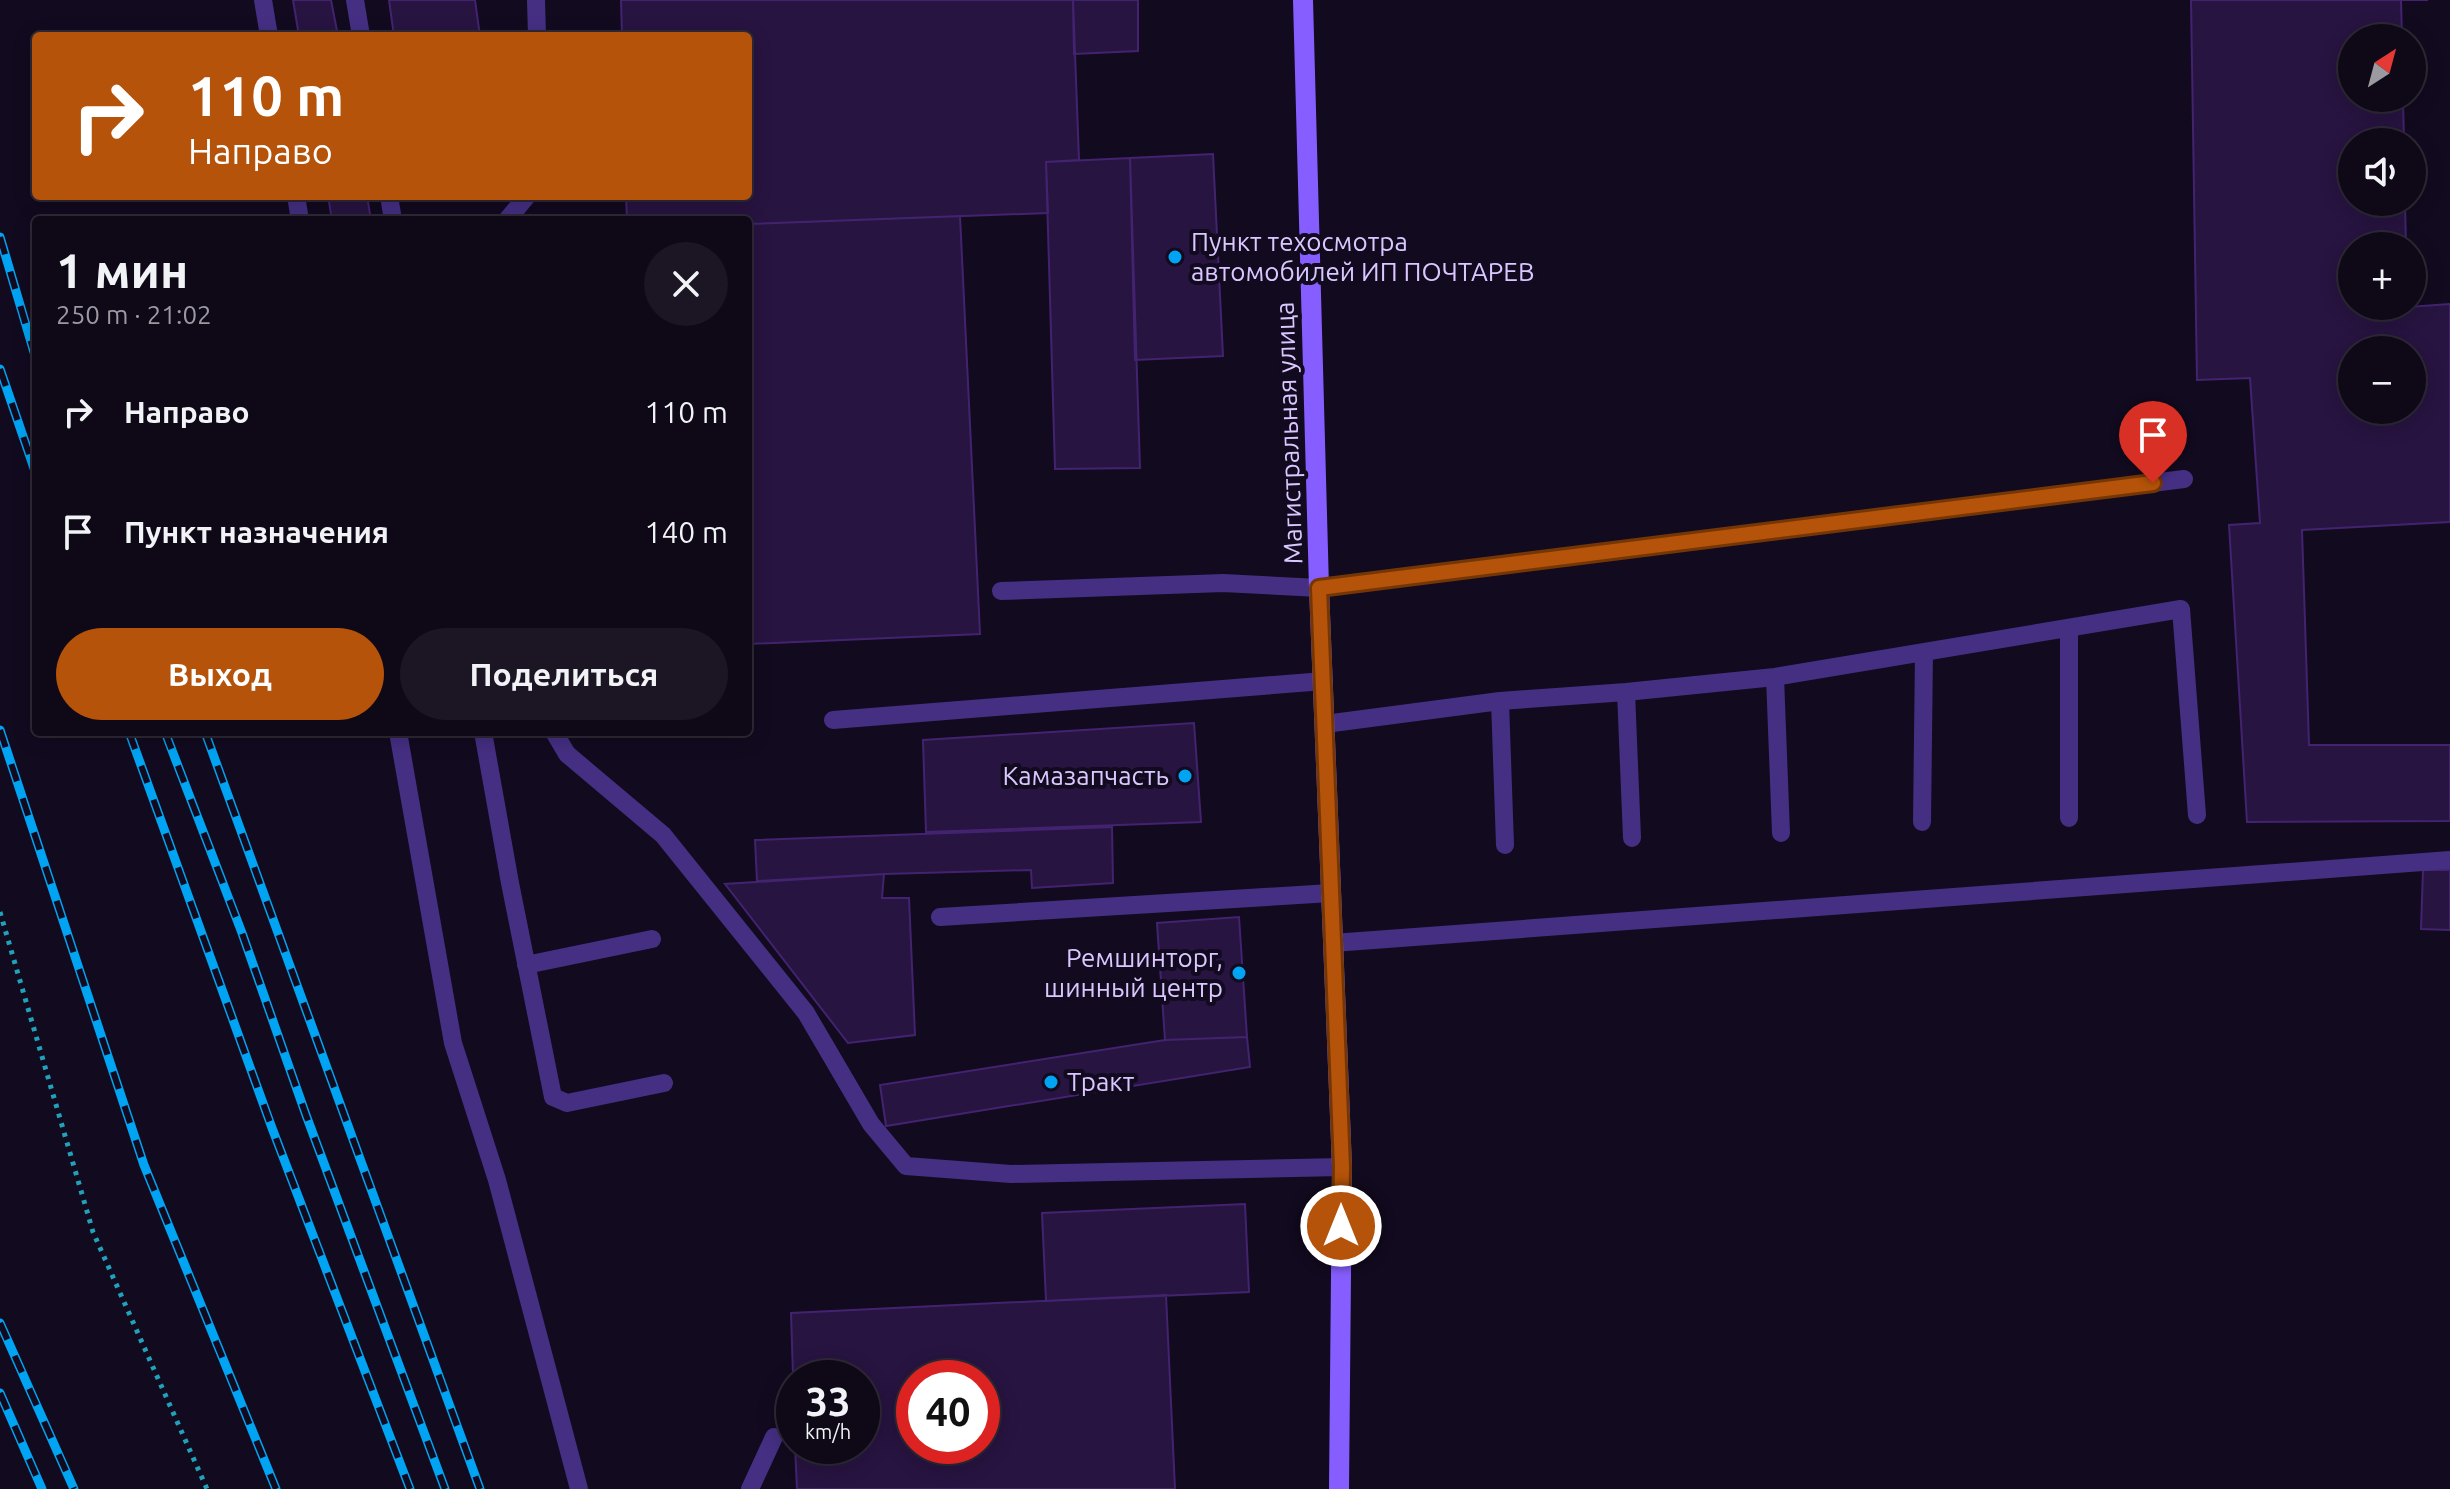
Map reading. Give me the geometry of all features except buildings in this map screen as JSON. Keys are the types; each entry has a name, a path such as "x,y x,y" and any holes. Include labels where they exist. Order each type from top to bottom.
{"street":[{"name":"Магистральная улица","path":"1303,0 1319,588 1342,1167 1339,1489"}],"lane":[{"path":"263,0 268,32"},
{"path":"355,0 360,32"},
{"path":"536,0 537,32"},
{"path":"510,216 524,200"},
{"path":"1001,591 1223,583 1319,588 2184,479"},
{"path":"1325,724 1500,701 1775,677 2181,609 2197,815"},
{"path":"2069,628 2069,818"},
{"path":"1922,822 1924,652"},
{"path":"1775,677 1781,833"},
{"path":"833,720 1324,681"},
{"path":"1626,692 1632,838"},
{"path":"1500,701 1505,845"},
{"path":"399,736 453,1043 497,1180 579,1489"},
{"path":"484,736 553,1097 567,1103 664,1083"},
{"path":"556,736 567,754 663,835 806,1013 871,1124 906,1166 1011,1174 1342,1167"},
{"path":"1333,943 2450,860"},
{"path":"940,917 1331,893"},
{"path":"526,965 652,939"},
{"path":"750,1489 774,1437"}],"path":[{"path":"0,912 93,1232 207,1489"}],"railway":[{"path":"0,237 32,345"},
{"path":"0,369 32,462"},
{"path":"0,730 144,1165 276,1489"},
{"path":"130,736 272,1128 410,1489"},
{"path":"167,736 242,933 445,1489"},
{"path":"206,736 480,1489"},
{"path":"0,1323 74,1489"},
{"path":"0,1393 42,1489"}],"place":[{"name":"Пункт техосмотра автомобилей ИП ПОЧТАРЕВ","path":"1175,257"},
{"name":"Камазапчасть","path":"1185,776"},
{"name":"Ремшинторг, шинный центр","path":"1239,973"},
{"name":"Тракт","path":"1051,1082"}],"route":[{"path":"1341,1226 1342,1167 1319,588 2153,483"}]}
